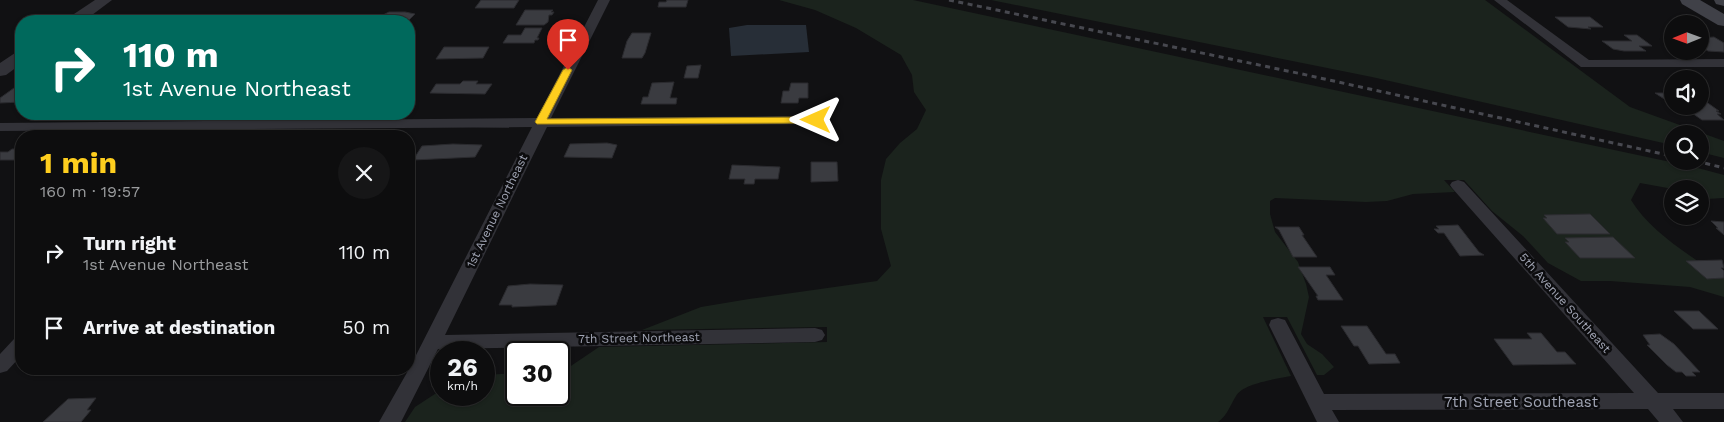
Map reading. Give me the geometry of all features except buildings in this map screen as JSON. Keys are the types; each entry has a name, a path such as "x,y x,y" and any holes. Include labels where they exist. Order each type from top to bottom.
{"main road":[{"path":"1688,0 1724,21"},
{"path":"1708,0 1724,10"}],"street":[{"path":"83,15 105,0"},
{"name":"1st Avenue Northeast","path":"432,341 540,122 604,0"},
{"path":"1500,0 1586,64 1724,63"},
{"path":"0,71 15,61"},
{"path":"231,130 241,120"},
{"path":"0,127 816,120"},
{"name":"5th Avenue Southeast","path":"1458,185 1672,422"},
{"path":"1278,325 1328,422"},
{"name":"7th Street Northeast","path":"487,341 815,335"},
{"name":"1st Avenue Northeast","path":"415,374 430,346"},
{"path":"0,366 15,350"},
{"name":"1st Avenue Northeast","path":"390,422 415,375"},
{"name":"7th Street Southeast","path":"1318,402 1724,401"}],"shaded area":[{"path":"779,0 913,0 1664,161 1664,170 1705,170 1724,175 1724,198 1709,199 1709,180 1664,180 1664,187 1640,183 1631,200 1649,223 1673,244 1724,278 1724,297 1690,287 1610,281 1581,281 1548,263 1523,236 1492,211 1464,180 1444,180 1455,192 1413,194 1387,201 1366,202 1275,198 1270,201 1270,214 1275,232 1298,262 1306,284 1309,297 1301,334 1307,344 1322,354 1334,367 1324,375 1317,375 1287,317 1263,317 1291,376 1261,382 1246,388 1236,396 1227,413 1218,422 405,422 415,407 430,397 430,406 495,406 495,374 505,374 505,406 570,406 570,367 599,347 827,342 827,327 642,330 701,307 877,281 891,266 881,229 881,180 886,159 900,143 917,129 926,110 914,92 912,75 901,55 856,28 815,10"},
{"path":"991,0 1485,0 1630,107 1680,125 1664,125 1664,143 1372,77"},
{"path":"747,25 806,25 809,52 731,56 729,28"},
{"path":"1709,136 1724,141 1724,158 1709,154"}],"railway":[{"path":"949,0 1302,74 1664,154"},
{"path":"1709,164 1724,168"}],"route":[{"path":"568,70 540,122 816,120"}]}
